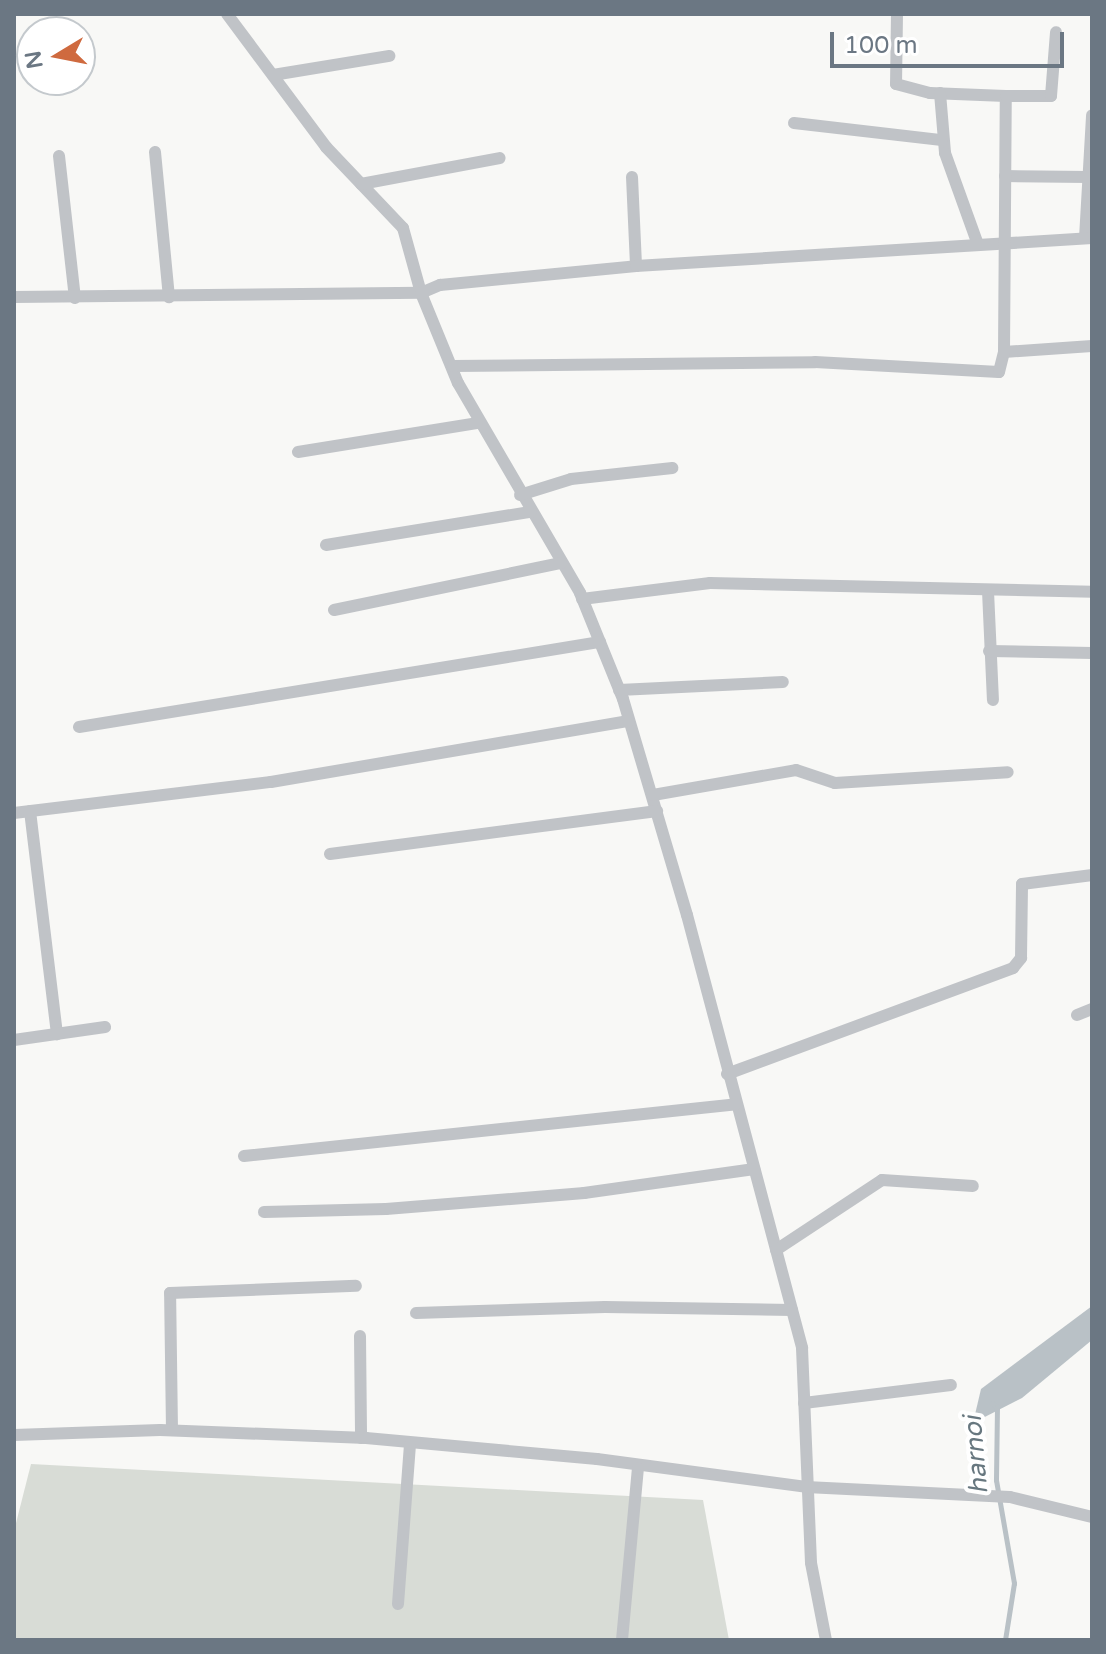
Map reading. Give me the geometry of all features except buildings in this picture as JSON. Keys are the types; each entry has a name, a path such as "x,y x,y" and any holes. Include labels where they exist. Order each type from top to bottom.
{"street":[{"path":"227,14 326,147 403,228 421,293 477,423 582,599 619,690 653,795 802,1348 811,1563 826,1640"},
{"path":"897,14 896,84 940,93 1051,96 1056,32"},
{"path":"273,75 389,56"},
{"path":"940,93 942,140 977,242"},
{"path":"453,366 815,362 999,372 1004,352 1006,96"},
{"path":"14,297 421,293 440,285 636,266 1005,240 1088,238 1092,115"},
{"path":"794,123 942,140"},
{"path":"155,152 169,297"},
{"path":"59,156 75,298"},
{"path":"361,184 500,158"},
{"path":"1005,176 1088,177"},
{"path":"632,177 636,266"},
{"path":"1004,352 1092,346"},
{"path":"298,452 477,423"},
{"path":"520,495 571,479 672,468"},
{"path":"326,545 530,512"},
{"path":"334,610 561,563"},
{"path":"582,599 710,583 1092,592"},
{"path":"988,591 993,700"},
{"path":"79,727 600,642"},
{"path":"989,651 1092,653"},
{"path":"619,690 783,682"},
{"path":"14,813 271,782 629,721"},
{"path":"653,795 796,770 835,783 1008,772"},
{"path":"30,811 57,1034"},
{"path":"330,854 657,811"},
{"path":"727,1074 1013,968 1021,958 1022,884 1092,875"},
{"path":"1077,1015 1092,1009"},
{"path":"14,1040 105,1027"},
{"path":"244,1156 736,1104"},
{"path":"264,1212 386,1209 584,1193 754,1169"},
{"path":"776,1250 882,1180 973,1186"},
{"path":"172,1430 170,1293 356,1286"},
{"path":"416,1313 605,1307 792,1310"},
{"path":"360,1336 361,1438"},
{"path":"804,1403 951,1385"},
{"path":"14,1435 172,1430 361,1438 597,1459 638,1469 806,1487 1010,1497 1092,1517"},
{"path":"398,1604 410,1444"},
{"path":"622,1640 638,1469"}],"shaded area":[{"path":"1092,1306 1092,1340 1022,1398 973,1423 981,1389"},
{"path":"31,1464 703,1500 729,1640 14,1640 14,1531"}],"waterway":[{"name":"harnoi","path":"992,1403 997,1407 996,1480 1014,1583 1005,1640"}]}
